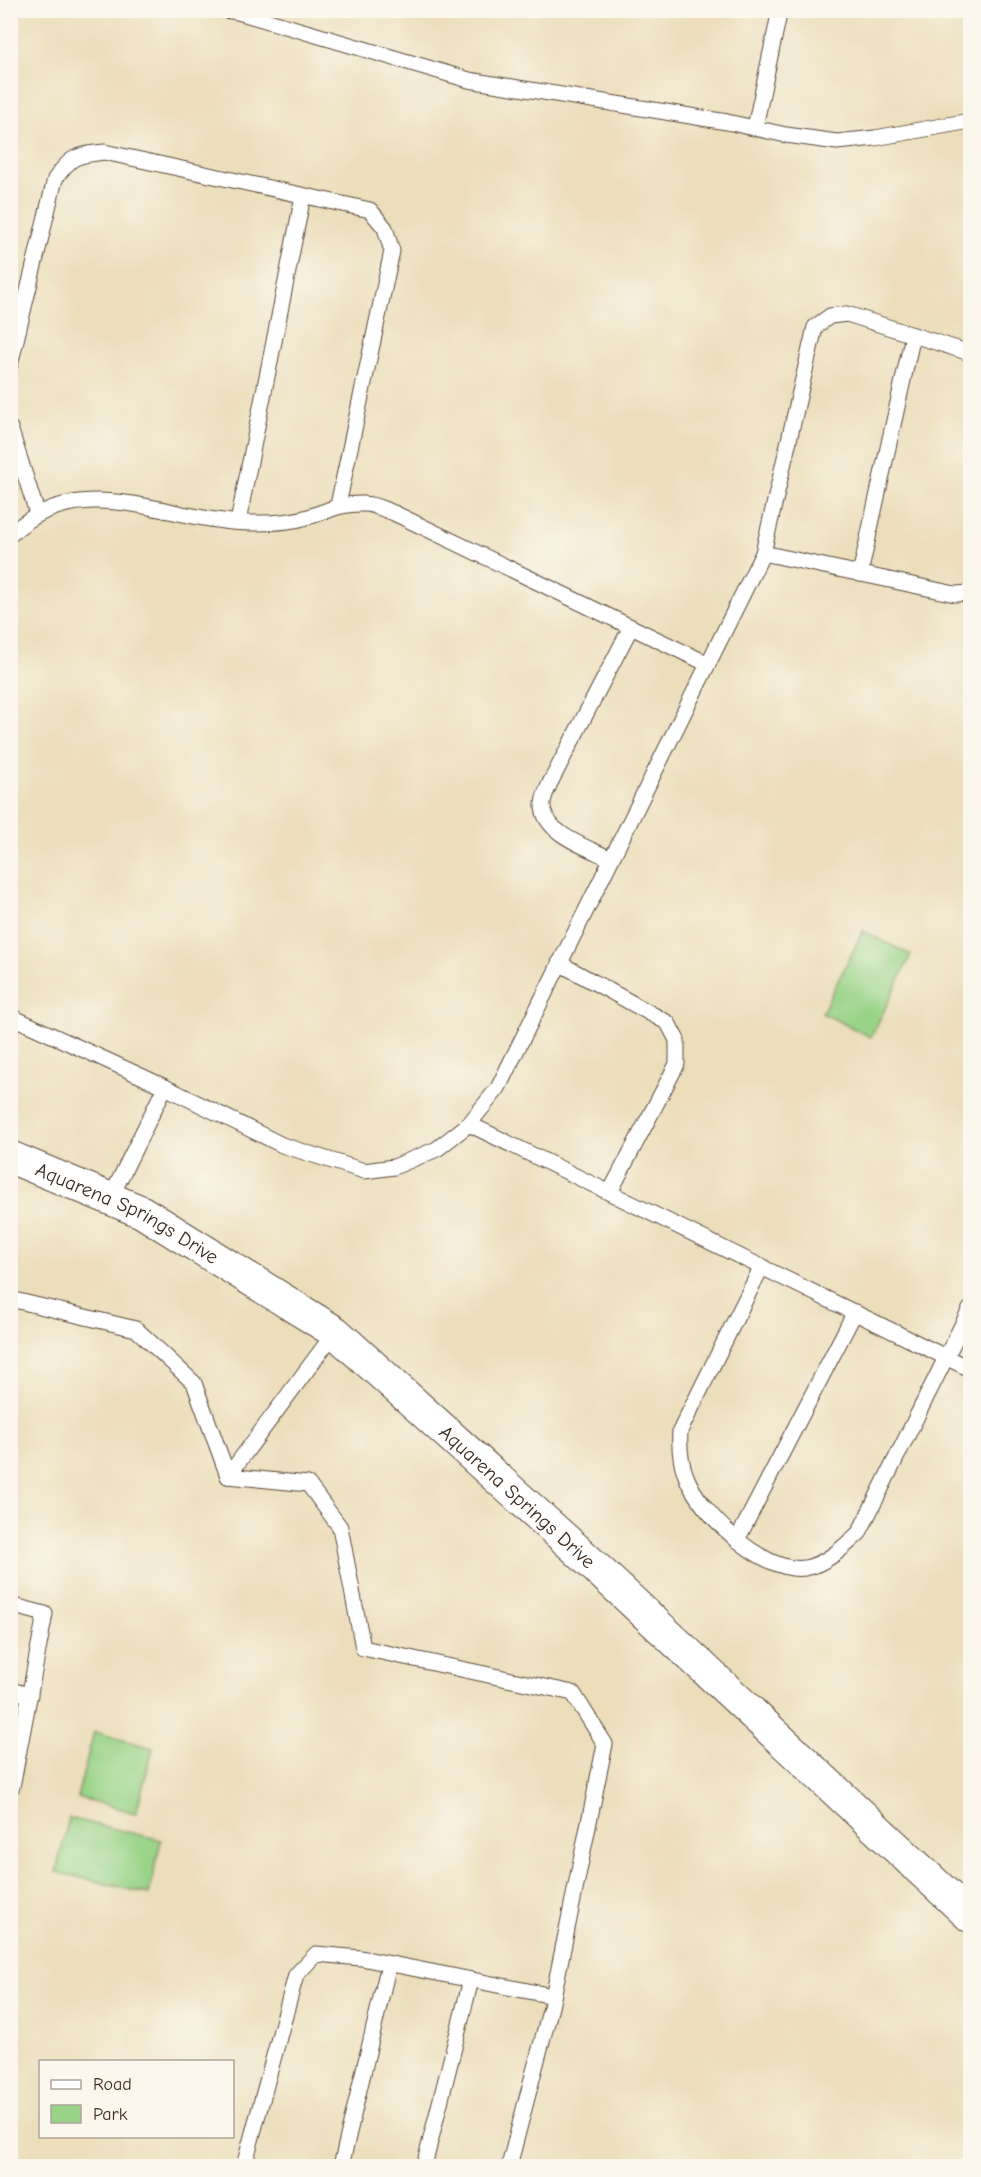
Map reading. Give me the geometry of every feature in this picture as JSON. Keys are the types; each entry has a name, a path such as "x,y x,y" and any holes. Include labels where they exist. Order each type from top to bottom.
{"street":[{"name":"Aquarena Springs Drive","path":"10,1157 142,1212 334,1332 577,1550 970,1916"}],"lane":[{"path":"225,10 469,80 755,127 786,135 837,142 875,138 970,121"},
{"path":"755,127 780,10"},
{"path":"10,365 55,179 68,160 85,154 104,152 369,210 386,228 392,251 338,505"},
{"path":"238,522 303,196"},
{"path":"10,1016 165,1087 282,1145 330,1162 364,1171 394,1167 437,1149 469,1124 498,1088 763,553 815,327 830,316 848,314 970,356"},
{"path":"861,574 913,335"},
{"path":"10,428 37,513"},
{"path":"10,535 37,513 56,505 121,501 216,521 284,522 310,516 338,505 366,504 394,513 708,664"},
{"path":"763,553 955,594 970,593"},
{"path":"611,860 555,830 545,816 542,804 550,783 631,627"},
{"path":"559,963 668,1023 677,1040 677,1064 610,1192"},
{"path":"110,1199 165,1087"},
{"path":"469,1124 970,1369"},
{"path":"762,1266 680,1431 678,1452 686,1477 700,1504 737,1540 763,1558 787,1566 804,1568 826,1560 859,1533 970,1309"},
{"path":"10,1299 136,1329 194,1383 228,1476"},
{"path":"737,1540 855,1312"},
{"path":"228,1476 334,1332"},
{"path":"228,1476 308,1484 340,1527 363,1648 573,1693 605,1744 553,1996 509,2166"},
{"path":"10,1605 45,1614 12,1787 10,1787"},
{"path":"10,1690 30,1695"},
{"path":"244,2166 296,1975 316,1954 361,1958 553,1996"},
{"path":"341,2166 389,1964"},
{"path":"424,2166 471,1980"}],"green space":[{"path":"863,931 911,955 871,1037 822,1013"},
{"path":"94,1732 153,1748 136,1813 77,1797"},
{"path":"69,1818 161,1840 149,1894 56,1872"}]}
